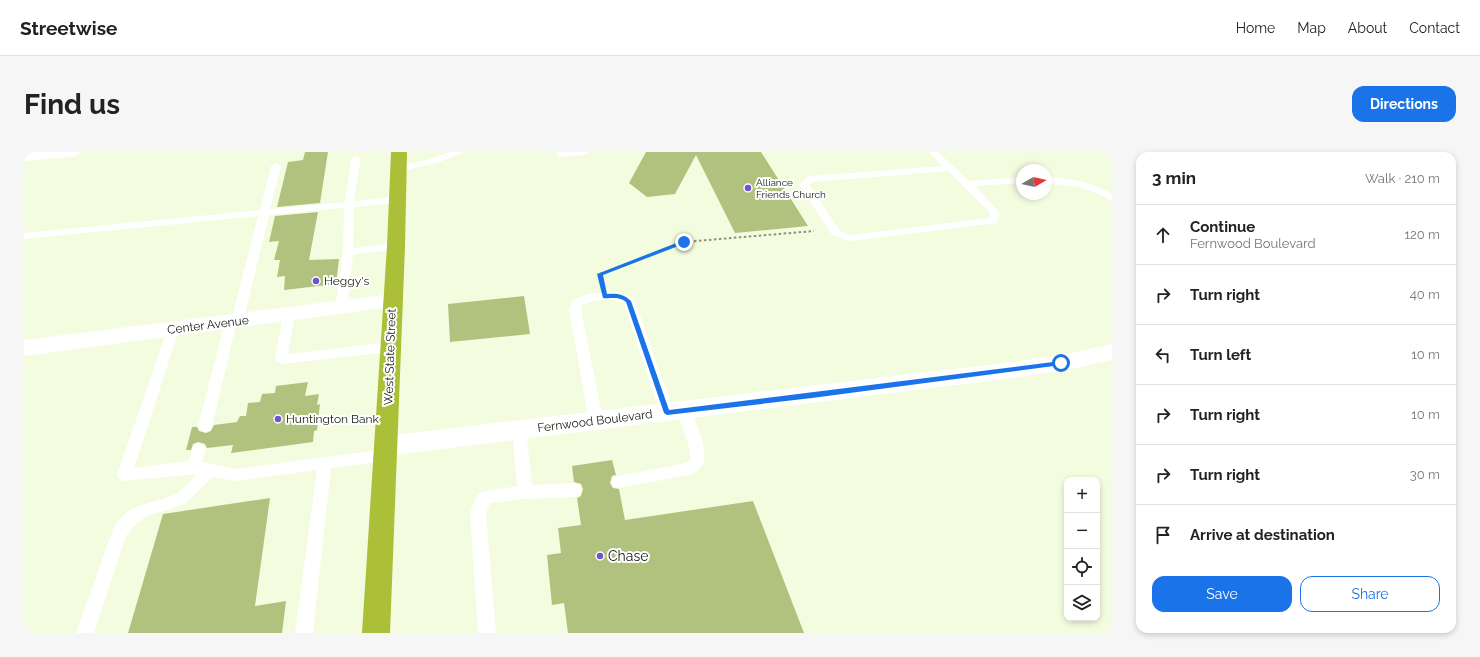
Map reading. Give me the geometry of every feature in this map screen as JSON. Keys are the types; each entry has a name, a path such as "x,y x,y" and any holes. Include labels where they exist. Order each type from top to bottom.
{"highway":[{"name":"West State Street","path":"376,633 396,246 398,161"}],"street":[{"path":"24,156 72,152"},
{"name":"Center Avenue","path":"24,348 392,301"},
{"name":"Fernwood Boulevard","path":"386,450 519,430 1013,370 1061,363 1112,352"}],"lane":[{"path":"398,161 433,161 458,152"},
{"path":"560,152 561,154 585,152"},
{"path":"933,152 995,212 993,220 850,238 836,233 804,185 810,179 948,168"},
{"path":"341,308 348,252 349,205 356,159"},
{"path":"205,426 276,166"},
{"path":"967,184 1016,180"},
{"path":"1052,180 1083,185 1112,198"},
{"path":"24,236 396,200"},
{"path":"348,252 396,246"},
{"path":"596,421 575,310 577,303 583,299 614,295 622,296 629,301 676,412 699,459 690,469 618,482"},
{"path":"289,315 281,359 390,347"},
{"path":"173,330 124,475 194,467 236,475 325,463 386,450"},
{"path":"519,430 525,492"},
{"path":"194,467 199,449"},
{"path":"304,633 325,463"},
{"path":"85,633 120,532 128,520 141,510 182,498 211,470"},
{"path":"487,633 478,513 481,502 486,497 525,492 575,490"}],"path":[{"path":"605,296 600,274 684,242 833,229"}],"building":[{"path":"305,152 328,152 320,203 277,207 288,162 303,160"},
{"name":"Alliance Friends Church","path":"646,152 761,152 808,226 735,233 696,155 675,194 647,197 629,183"},
{"path":"318,212 309,260 339,259 336,284 284,290 285,276 277,277 280,260 274,260 279,241 269,242 275,216"},
{"path":"524,296 530,334 450,342 448,304"},
{"name":"Huntington Bank","path":"308,382 305,396 319,394 317,405 320,404 317,430 314,431 313,442 231,453 233,445 207,448 205,444 198,442 193,444 191,450 186,450 192,427 197,427 199,431 206,433 211,431 214,425 237,422 240,416 246,416 248,403 260,402 262,394 275,393 276,386"},
{"path":"612,460 616,475 612,476 610,483 613,488 619,489 625,520 753,501 804,633 568,633 564,603 552,605 547,555 561,553 558,528 581,525 577,498 581,496 583,489 581,484 574,482 572,466"},
{"path":"270,498 255,606 286,601 282,633 128,633 163,514"}],"place":[{"name":"Alliance Friends Church","path":"748,188"},
{"name":"Heggy's","path":"316,281"},
{"name":"Huntington Bank","path":"278,419"},
{"name":"Chase","path":"600,556"}],"route":[{"path":"684,242 600,274 605,296 622,296 629,301 667,413 812,396 1061,363"}]}
